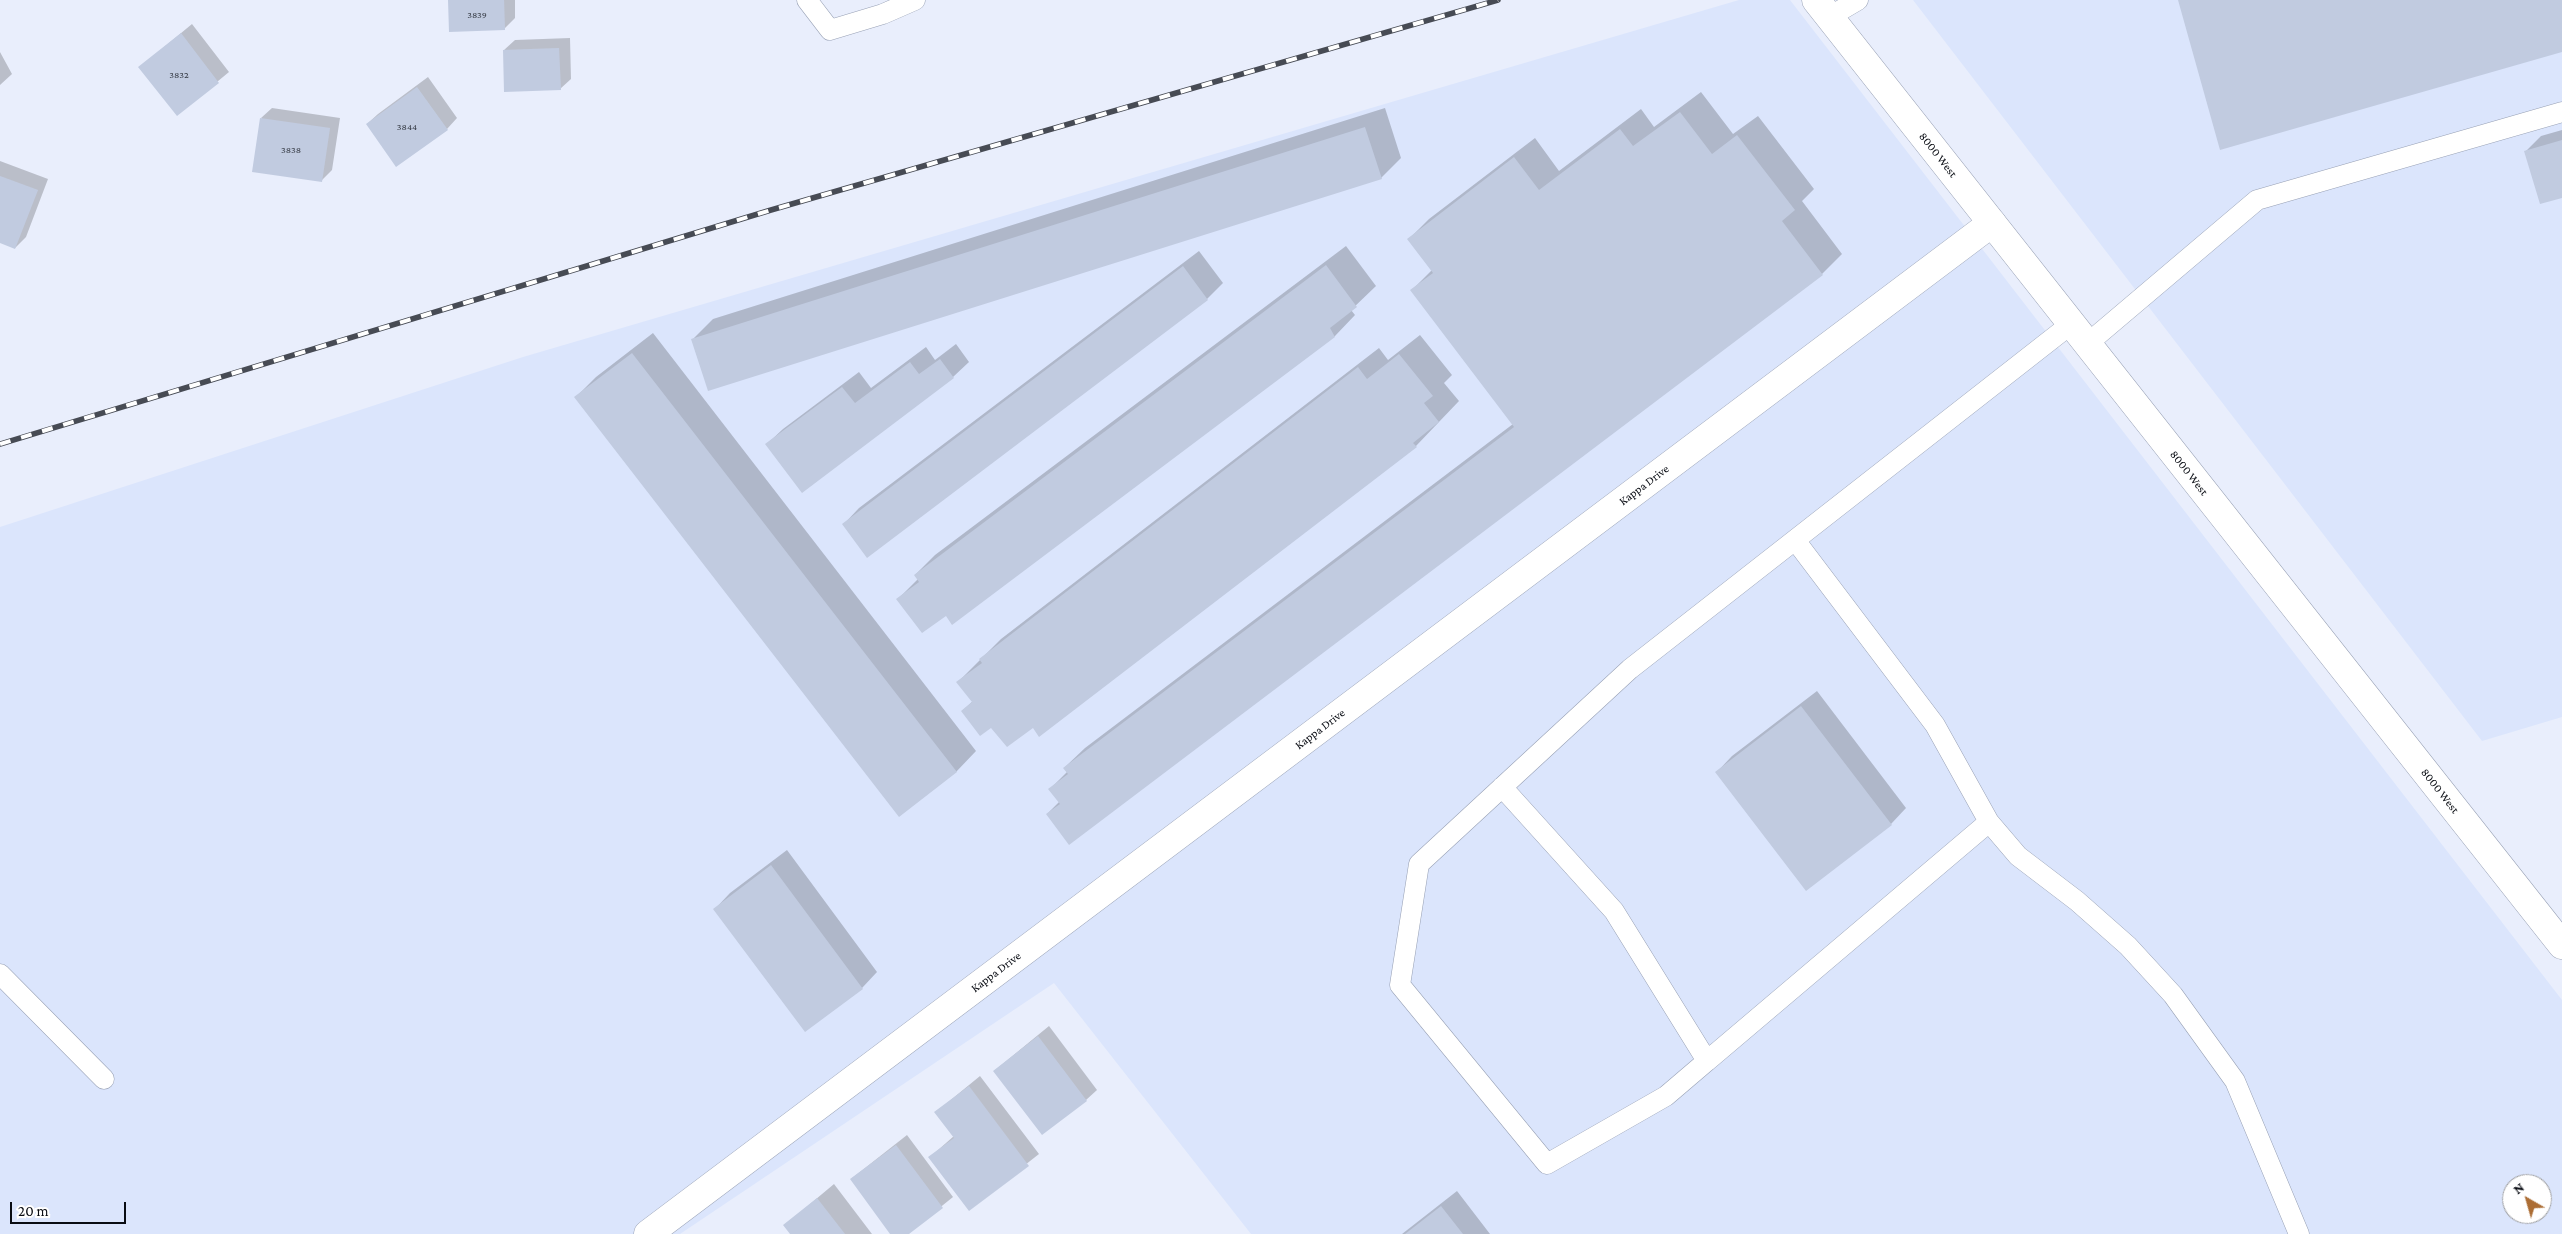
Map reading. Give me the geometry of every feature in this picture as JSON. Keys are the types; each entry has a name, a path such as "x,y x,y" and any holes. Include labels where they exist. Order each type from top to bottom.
{"street":[{"name":"8000 West","path":"1823,8 2562,945"},
{"name":"Kappa Drive","path":"648,1234 1992,224"}],"lane":[{"path":"807,0 830,30 883,14 915,0"},
{"path":"1823,8 1858,0"},
{"path":"1989,822 1666,1096 1546,1164 1400,985 1419,864 1630,669 1795,540 2079,334 2257,200 2562,112"},
{"path":"1795,540 1935,725 1989,822 2018,856 2128,946 2173,995 2235,1081 2299,1234"},
{"path":"1502,787 1614,912 1707,1061"},
{"path":"0,974 104,1079"}],"shaded area":[{"path":"1739,0 1790,0 2562,1000 2562,1234 1251,1234 1054,983 680,1234 0,1234 0,527 523,357"},
{"path":"1913,0 2562,0 2562,717 2482,741"}],"building":[{"path":"448,0 504,0 505,30 449,32"},
{"path":"2178,0 2562,0 2562,52 2220,150"},
{"path":"181,33 219,83 177,116 138,67"},
{"path":"559,48 561,90 504,92 503,50"},
{"path":"417,87 448,130 396,167 366,124"},
{"path":"1680,112 1712,154 1737,135 1795,210 1782,221 1823,275 1069,845 1046,814 1060,804 1048,789 1068,774 1063,768 1514,427 1410,290 1433,273 1407,239 1514,157 1539,190 1620,129 1633,146"},
{"path":"260,118 330,128 322,182 252,172"},
{"path":"1365,127 1382,179 708,391 691,339"},
{"path":"2562,140 2562,198 2540,204 2524,151"},
{"path":"0,176 38,190 15,249 0,243"},
{"path":"1326,265 1357,307 1330,328 1335,337 952,625 946,616 922,633 896,599 919,582 914,575"},
{"path":"1183,266 1208,300 867,558 842,524"},
{"path":"632,353 957,772 899,817 574,397"},
{"path":"1399,354 1433,396 1424,403 1439,422 1413,443 1417,447 1039,737 1033,728 1007,747 991,728 980,736 961,711 972,702 956,682 982,663 979,659 1358,367 1367,379"},
{"path":"940,359 954,378 802,493 765,444 842,387 855,403 910,362 919,374"},
{"path":"1801,706 1892,825 1806,891 1715,772"},
{"path":"771,865 863,989 805,1032 713,909"},
{"path":"1038,1036 1087,1101 1042,1135 993,1071"},
{"path":"969,1086 1029,1166 969,1211 928,1157 954,1138 934,1112"},
{"path":"896,1145 943,1208 909,1234 890,1234 850,1179"},
{"path":"817,1198 845,1234 790,1234 783,1225"},
{"path":"1441,1206 1463,1234 1405,1234"}],"railway":[{"path":"0,444 771,210 1498,0"}]}
